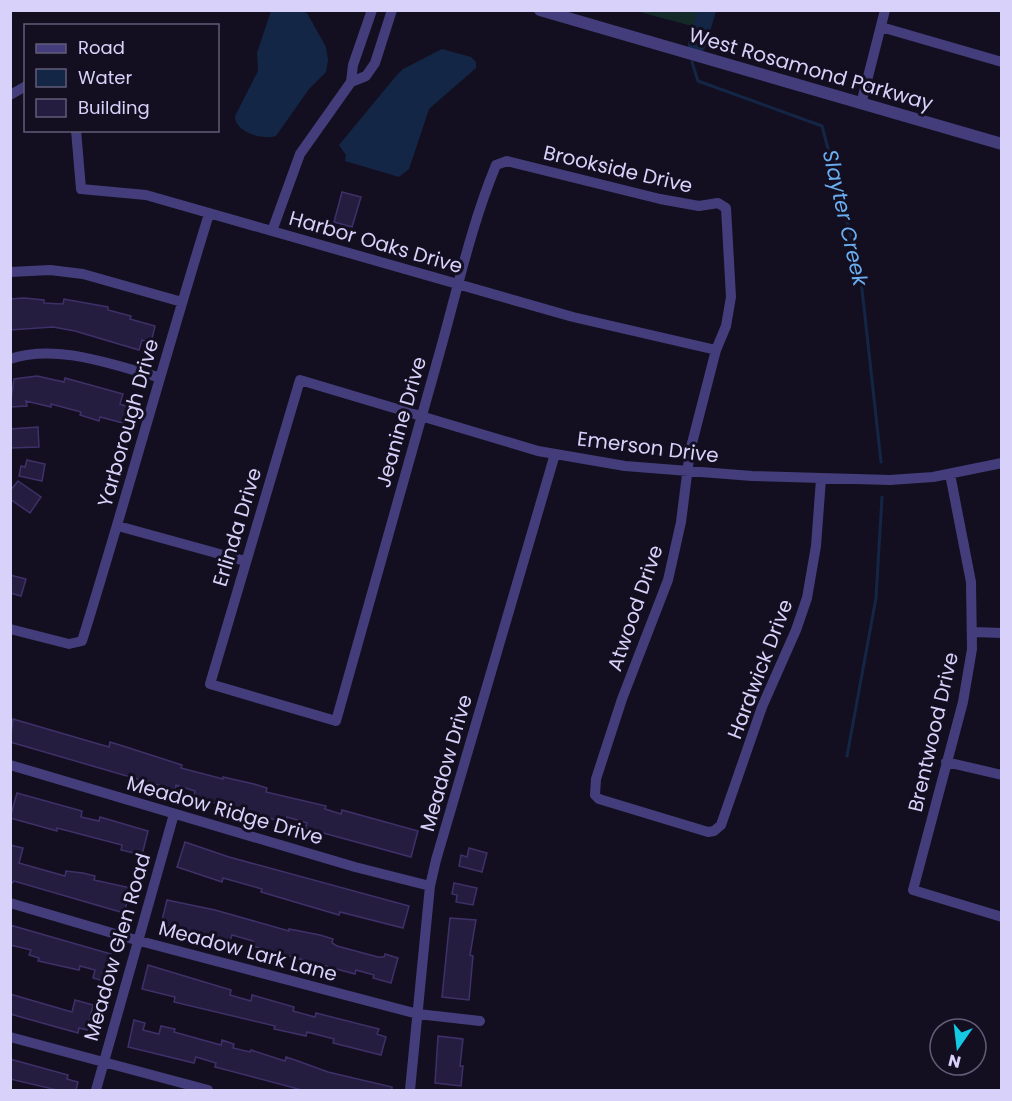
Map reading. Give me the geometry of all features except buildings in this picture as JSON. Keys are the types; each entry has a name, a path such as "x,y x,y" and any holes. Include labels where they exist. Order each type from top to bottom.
{"street":[{"path":"272,231 300,154 351,82 353,65 372,10"},
{"path":"351,82 366,76 375,63 392,10"},
{"name":"West Rosamond Parkway","path":"540,10 1002,144"},
{"path":"861,104 885,10"},
{"path":"880,27 1002,62"},
{"path":"10,95 24,87"},
{"name":"Harbor Oaks Drive","path":"76,132 81,189 146,195 573,318 716,350"},
{"name":"Jeanine Drive","path":"210,684 336,721 459,285 496,165 507,161 526,165"},
{"name":"Brookside Drive","path":"526,165 660,199 699,206 718,203 726,208 727,218"},
{"name":"Yarborough Drive","path":"10,629 69,644 82,641 118,526 158,377 209,214"},
{"name":"Atwood Drive","path":"714,831 708,832 604,801 595,795 596,779 622,699 668,580 681,522 687,471 716,350 726,326 731,297 727,218"},
{"path":"10,272 50,270 83,274 182,302"},
{"path":"10,359 53,354 84,357 158,377"},
{"name":"Emerson Drive","path":"300,380 555,454 625,466 821,479 914,479 1002,463"},
{"name":"Erlinda Drive","path":"210,684 300,380"},
{"name":"Meadow Drive","path":"410,1090 430,886 555,454"},
{"name":"Brentwood Drive","path":"950,474 969,561 973,632 963,702 913,890 1002,917"},
{"name":"Hardwick Drive","path":"714,831 724,817 762,707 796,630 807,598 816,546 821,479"},
{"path":"118,526 246,561"},
{"path":"973,632 1002,633"},
{"path":"946,762 1002,775"},
{"name":"Meadow Ridge Drive","path":"10,765 355,867 430,886"},
{"name":"Meadow Glen Road","path":"96,1090 136,940 174,814"},
{"name":"Meadow Lark Lane","path":"10,903 136,940 418,1014 480,1020"},
{"path":"10,1038 208,1090"}],"green space":[{"path":"636,11 708,11 703,29"}],"water":[{"path":"271,11 307,13 326,47 328,60 326,72 309,89 276,136 264,137 245,131 236,122 235,116 258,71 257,53"},
{"path":"442,49 471,57 476,62 476,68 429,109 409,169 399,177 345,161 346,155 339,145 396,76 403,69"}],"waterway":[{"name":"Slayter Creek","path":"697,44 707,10"},
{"name":"Slayter Creek","path":"692,62 698,81 822,126 860,271 881,462"},
{"name":"Slayter Creek","path":"847,756 876,598 882,497"}]}
